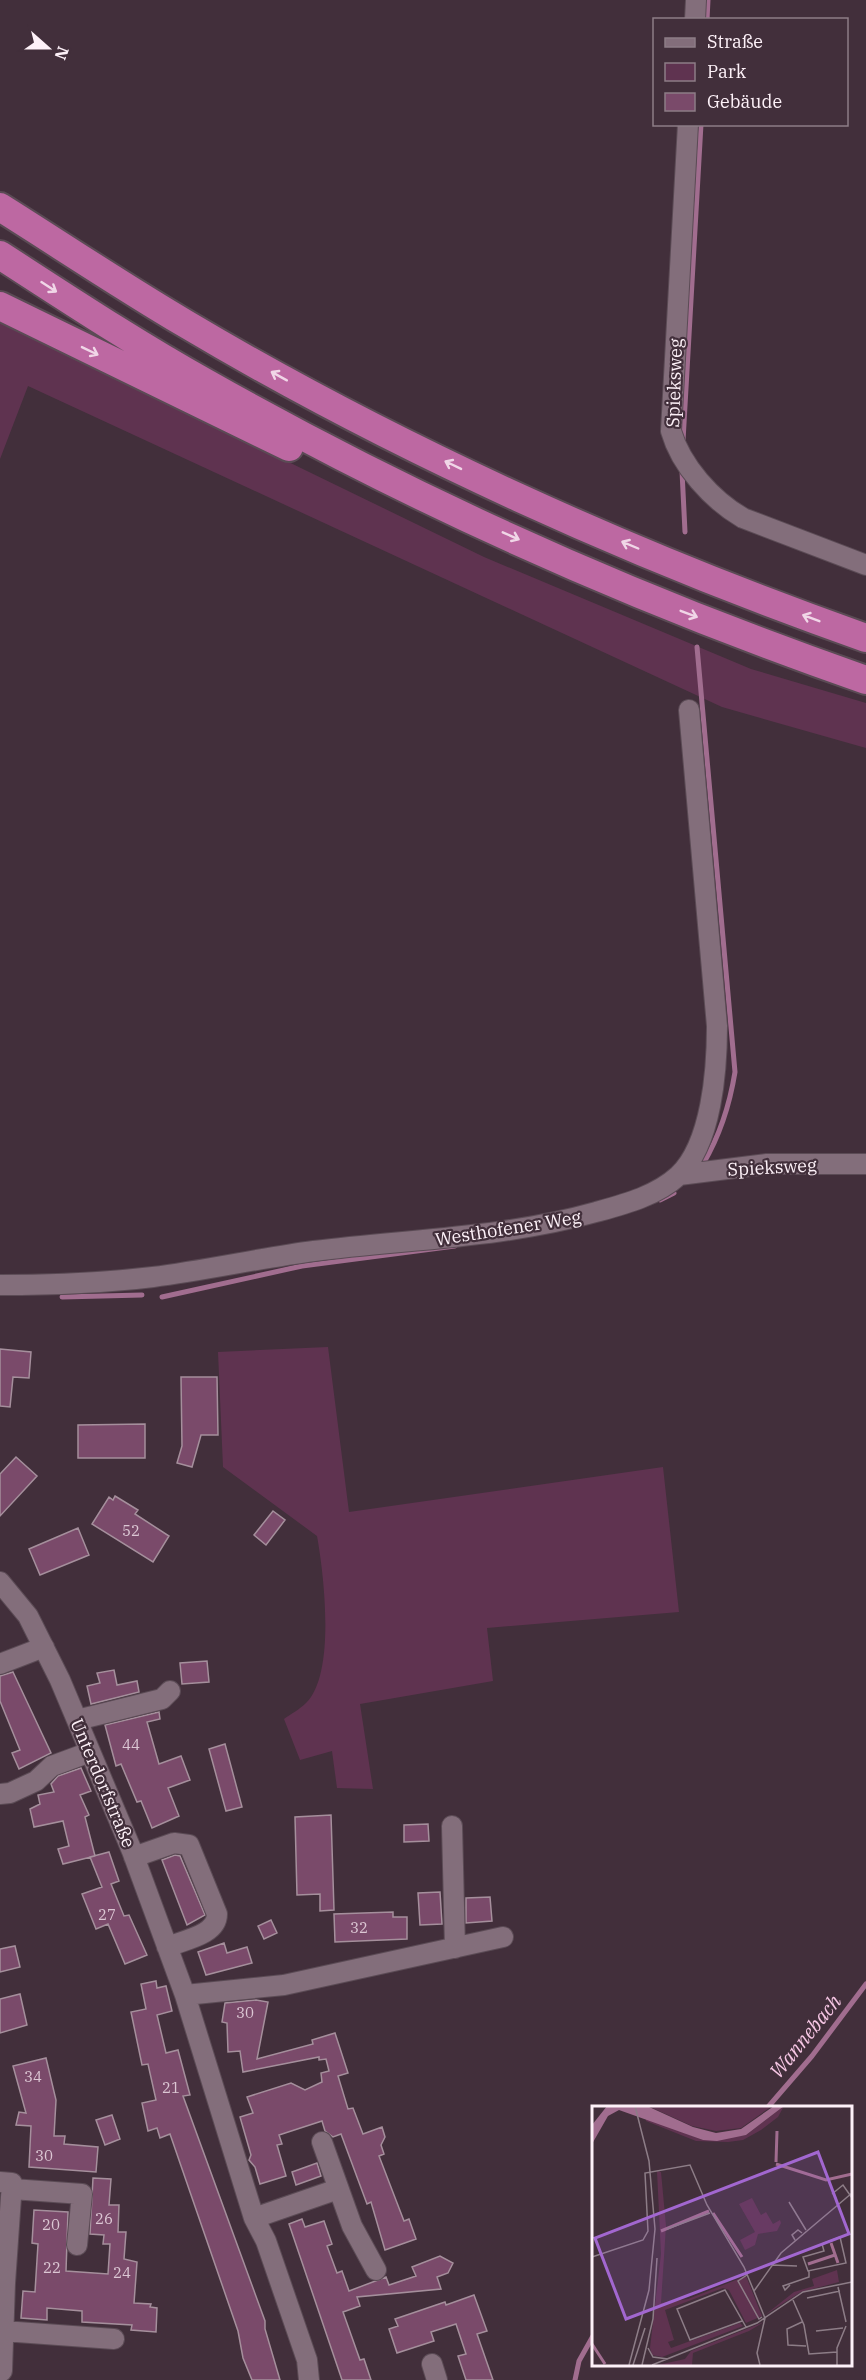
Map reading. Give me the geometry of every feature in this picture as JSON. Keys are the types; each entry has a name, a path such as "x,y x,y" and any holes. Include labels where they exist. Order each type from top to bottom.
{"highway":[{"path":"0,207 186,324 377,428 547,510 737,590 866,638"},
{"path":"0,255 206,383 297,433 457,512 644,597 866,680"},
{"path":"0,306 267,438 457,512"}],"street":[{"path":"694,18 696,0"},
{"name":"Spieksweg","path":"688,126 671,431 676,448 705,486 726,508 743,518 866,565"},
{"name":"Westhofener Weg","path":"0,1285 65,1285 155,1277 315,1251 476,1236 562,1222 632,1203 666,1185 679,1175 689,1162 706,1121 717,1077 717,1026 689,710"},
{"name":"Spieksweg","path":"679,1175 767,1164 866,1164"},
{"name":"Unterdorfstraße","path":"0,1581 28,1616 44,1647 134,1857 185,1995 254,2218 266,2241 307,2360 309,2380"},
{"path":"0,1664 44,1647"},
{"path":"77,1720 162,1700 170,1691"},
{"path":"0,1794 10,1793 36,1781 52,1766 90,1752"},
{"path":"452,1826 455,1948"},
{"path":"134,1857 174,1843 189,1845 217,1914 217,1920 211,1930 167,1947"},
{"path":"185,1995 284,1985 503,1937"},
{"path":"322,2142 352,2226 376,2270"},
{"path":"2,2371 2,2283 6,2185 82,2194 77,2245"},
{"path":"254,2218 338,2189"},
{"path":"3,2331 114,2339"}],"green space":[{"path":"0,318 56,349 484,557 751,669 866,703 866,748 722,707 28,386 0,459"},
{"path":"328,1347 349,1512 663,1467 679,1612 487,1628 493,1681 360,1704 373,1789 337,1788 332,1751 300,1760 284,1719 306,1703 315,1689 321,1670 325,1647 325,1598 317,1536 223,1467 218,1352"}],"building":[{"path":"0,1349 31,1352 29,1378 13,1377 10,1407 0,1406"},
{"path":"181,1377 217,1377 218,1435 201,1435 192,1467 177,1463 182,1446"},
{"path":"145,1424 145,1458 78,1458 78,1425"},
{"path":"16,1457 37,1476 0,1516 0,1474"},
{"path":"115,1496 138,1510 135,1514 169,1536 153,1562 92,1524 109,1497 113,1500"},
{"path":"273,1511 285,1520 266,1545 254,1535"},
{"path":"78,1528 89,1555 40,1575 29,1549"},
{"path":"207,1661 209,1682 182,1684 180,1663"},
{"path":"114,1670 117,1685 137,1681 139,1692 91,1704 87,1686 100,1683 97,1673"},
{"path":"13,1672 51,1753 19,1769 12,1753 20,1750 0,1701 0,1676"},
{"path":"159,1712 160,1719 147,1722 159,1764 181,1756 190,1780 168,1788 179,1816 152,1828 141,1801 137,1802 121,1764 116,1766 105,1725"},
{"path":"225,1744 242,1807 226,1811 209,1749"},
{"path":"81,1768 91,1791 80,1795 89,1815 85,1817 95,1856 63,1864 58,1849 69,1846 63,1821 34,1827 30,1809 40,1804 38,1795 54,1792 51,1784 58,1776"},
{"path":"331,1815 334,1910 320,1911 320,1894 297,1895 295,1817"},
{"path":"428,1824 429,1841 404,1842 404,1825"},
{"path":"109,1852 119,1881 111,1884 124,1916 129,1915 147,1955 125,1964 108,1924 96,1929 82,1894 102,1887 90,1857"},
{"path":"175,1855 180,1856 205,1915 187,1925 162,1860"},
{"path":"440,1892 442,1924 420,1925 418,1893"},
{"path":"490,1897 492,1921 466,1923 466,1898"},
{"path":"393,1912 393,1917 407,1917 407,1939 335,1942 334,1914"},
{"path":"271,1920 277,1933 264,1939 258,1926"},
{"path":"224,1943 227,1953 247,1947 252,1963 206,1975 198,1952"},
{"path":"15,1946 20,1967 0,1972 0,1949"},
{"path":"156,1981 157,1988 166,1986 172,2011 157,2015 166,2053 178,2050 190,2095 183,2096 265,2321 265,2329 280,2380 252,2380 243,2358 238,2331 170,2134 160,2138 157,2128 148,2131 142,2103 156,2100 148,2064 142,2065 131,2012 146,2009 141,1984"},
{"path":"20,1994 27,2025 0,2033 0,1999"},
{"path":"256,2000 268,2002 257,2059 313,2044 312,2040 335,2033 348,2073 338,2076 348,2109 353,2108 363,2134 382,2127 385,2137 381,2145 384,2154 379,2156 404,2221 409,2219 416,2239 385,2250 371,2202 367,2204 341,2134 333,2137 325,2131 322,2121 279,2135 282,2144 277,2145 286,2176 260,2184 255,2167 249,2160 251,2155 240,2117 253,2113 247,2097 291,2083 305,2090 322,2082 321,2073 329,2071 326,2059 319,2060 319,2057 243,2072 240,2051 228,2052 227,2023 222,2022 225,2003"},
{"path":"46,2058 56,2100 54,2136 65,2136 64,2144 98,2147 96,2172 29,2167 31,2126 16,2125 19,2112 26,2113 13,2066"},
{"path":"112,2115 120,2139 105,2145 96,2120"},
{"path":"317,2163 321,2176 296,2185 292,2172"},
{"path":"93,2178 111,2179 109,2205 119,2205 118,2232 126,2232 124,2259 137,2262 134,2303 151,2304 150,2307 157,2308 156,2332 131,2330 132,2325 82,2322 82,2311 47,2308 47,2320 21,2318 23,2291 35,2292 38,2244 32,2243 34,2210 68,2212 66,2271 108,2274 110,2244 103,2244 104,2235 90,2234"},
{"path":"302,2219 305,2227 324,2221 332,2244 327,2246 337,2273 342,2271 349,2291 386,2277 389,2285 416,2276 412,2267 440,2256 453,2263 448,2273 437,2277 441,2289 357,2297 360,2306 343,2312 360,2360 364,2359 371,2380 342,2380 289,2224"},
{"path":"474,2295 487,2331 477,2334 493,2380 466,2380 458,2356 466,2354 456,2324 431,2332 434,2341 397,2353 389,2329 398,2326 395,2319"}],"waterway":[{"path":"707,18 708,0"},
{"path":"683,441 701,126"},
{"path":"682,471 685,532"},
{"path":"697,647 735,1072 723,1120 703,1164"},
{"path":"660,1200 674,1193"},
{"path":"162,1297 302,1266 455,1246"},
{"path":"62,1297 142,1295"},
{"name":"Wannebach","path":"769,2106 812,2056 866,1984"},
{"name":"Wannebach","path":"575,2380 579,2361 592,2338"}]}
